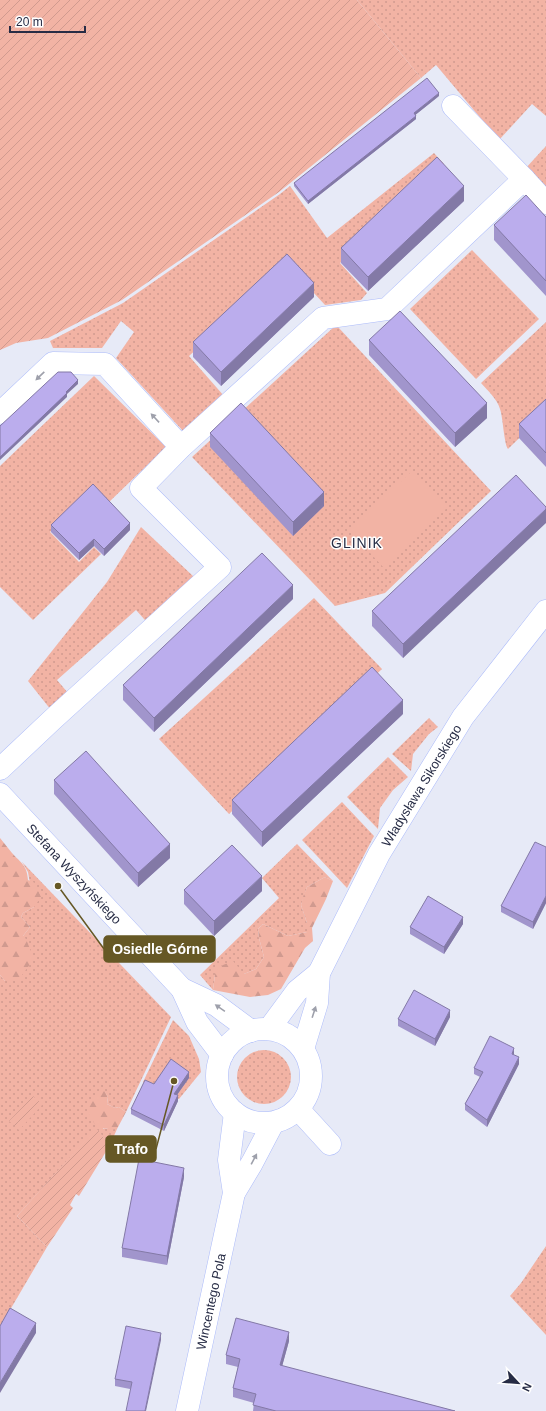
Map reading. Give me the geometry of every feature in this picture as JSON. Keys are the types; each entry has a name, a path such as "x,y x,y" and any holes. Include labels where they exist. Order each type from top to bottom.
{"street":[{"path":"453,106 546,202"},
{"path":"0,769 220,567 141,488 181,447 323,318 387,309 524,179"},
{"path":"0,414 53,362 105,364 181,447"},
{"name":"Władysława Sikorskiego","path":"303,1049 317,1003 319,973 379,854 463,717 546,611"},
{"name":"Stefana Wyszyńskiego","path":"0,794 182,989 197,1022 222,1055"},
{"name":"Władysława Sikorskiego","path":"260,1030 297,990 319,973"},
{"name":"Stefana Wyszyńskiego","path":"182,989 216,1005 260,1030"},
{"path":"260,1030 282,1032 293,1039 303,1049 309,1061 311,1074 310,1088 305,1100 298,1109 286,1118 273,1123 260,1123 246,1120 235,1113 226,1104 220,1092 217,1078 218,1065 222,1055 232,1042 243,1034 260,1030"},
{"path":"298,1109 330,1144"},
{"name":"Wincentego Pola","path":"234,1193 229,1160 235,1113"},
{"name":"Wincentego Pola","path":"187,1411 234,1193 273,1123"}],"green space":[{"path":"0,0 357,0 421,78 279,192 122,300 48,338 16,343 0,350"},
{"path":"357,0 546,0 546,116 532,104 499,140 436,65 421,78"},
{"path":"546,146 546,191 525,169"},
{"path":"434,153 444,164 340,263 367,293 361,300 325,305 288,265 189,356 224,396 184,432 116,358 134,332 121,321 102,348 53,348 50,341 123,303 290,186 327,238"},
{"path":"472,250 539,319 476,379 410,309"},
{"path":"546,322 546,412 508,449 505,442 499,405 481,383"},
{"path":"335,326 338,327 491,491 385,593 335,606 192,457"},
{"path":"94,376 166,447 107,504 92,490 50,532 79,562 94,547 101,554 33,620 0,587 0,466"},
{"path":"412,471 447,508 383,567 349,530"},
{"path":"141,527 194,577 152,628 136,610 57,680 74,700 55,715 28,681 107,582"},
{"path":"314,598 382,669 229,814 159,739"},
{"path":"429,718 438,727 429,734 413,754 411,771 392,754"},
{"path":"388,757 408,777 393,790 380,808 378,829 347,797"},
{"path":"342,802 374,836 347,888 302,840"},
{"path":"0,838 23,865 28,880 35,883 41,897 34,907 23,913 21,917 30,927 23,936 26,939 34,959 19,979 5,981 0,975"},
{"path":"297,844 333,881 325,877 307,887 301,905 307,923 307,932 288,936 263,924 258,929 264,957 256,969 244,974 215,975 213,990 200,975 279,898 262,878"},
{"path":"22,862 171,1017 126,1112 119,1107 115,1108 107,1104 108,1097 105,1092 103,1129 117,1129 110,1145 96,1129 17,1216 47,1247 0,1327 0,975 5,981 23,936 30,927 21,917 23,913 34,907 28,872"},
{"path":"325,877 333,881 312,928 313,941 305,948 281,989 268,995 250,997 213,990 215,975 218,967 233,961 244,974 256,969 264,957 258,929 263,924 288,936 307,932 307,923 301,905 303,897 307,887"},
{"path":"173,1020 189,1036 199,1059 201,1072 179,1099 143,1082"},
{"path":"259,1050 269,1050 279,1054 287,1062 291,1072 291,1082 287,1092 279,1100 269,1104 259,1104 249,1100 241,1092 237,1082 237,1072 241,1062 249,1054"},
{"path":"99,1091 105,1091 108,1097 107,1104 115,1108 119,1107 126,1112 117,1129 101,1128 95,1124 87,1110 92,1099"},
{"path":"33,1096 42,1105 19,1130 9,1121"},
{"path":"96,1128 110,1145 79,1196 76,1194 70,1205 73,1208 47,1247 17,1216"},
{"path":"546,1246 546,1335 510,1296 521,1283"}],"building":[{"path":"427,78 439,93 414,113 416,116 308,201 294,183"},
{"path":"437,157 464,186 368,277 341,248"},
{"path":"526,195 546,217 546,281 494,225"},
{"path":"287,254 314,283 221,372 193,342"},
{"path":"400,311 487,403 455,433 369,340"},
{"path":"58,372 71,372 78,380 66,392 67,393 0,457 0,426"},
{"path":"546,399 546,453 519,424"},
{"path":"241,403 324,492 293,522 210,433"},
{"path":"516,475 546,507 546,509 403,644 372,611"},
{"path":"93,484 130,523 104,549 94,539 79,553 51,525"},
{"path":"262,553 293,585 154,718 123,685"},
{"path":"372,667 403,700 262,832 232,800"},
{"path":"86,751 170,844 138,873 54,780"},
{"path":"535,842 546,847 546,896 533,922 501,906"},
{"path":"232,845 262,876 214,921 184,890"},
{"path":"428,896 463,917 444,947 410,927"},
{"path":"414,990 450,1010 435,1039 398,1019"},
{"path":"490,1036 514,1048 512,1054 519,1057 487,1120 465,1104 483,1072 474,1068"},
{"path":"171,1059 189,1072 174,1094 178,1095 164,1125 131,1109 145,1080 154,1084"},
{"path":"139,1159 184,1168 167,1256 122,1248"},
{"path":"10,1308 36,1323 0,1383 0,1326"},
{"path":"236,1318 289,1332 280,1365 455,1411 276,1411 253,1405 256,1394 233,1388 240,1359 226,1355"},
{"path":"126,1326 161,1333 145,1411 126,1411 132,1382 115,1379"}],"place":[{"name":"Osiedle Górne","path":"58,886"},
{"name":"Trafo","path":"174,1081"}],"district":[{"name":"GLINIK","path":"357,543"}]}
